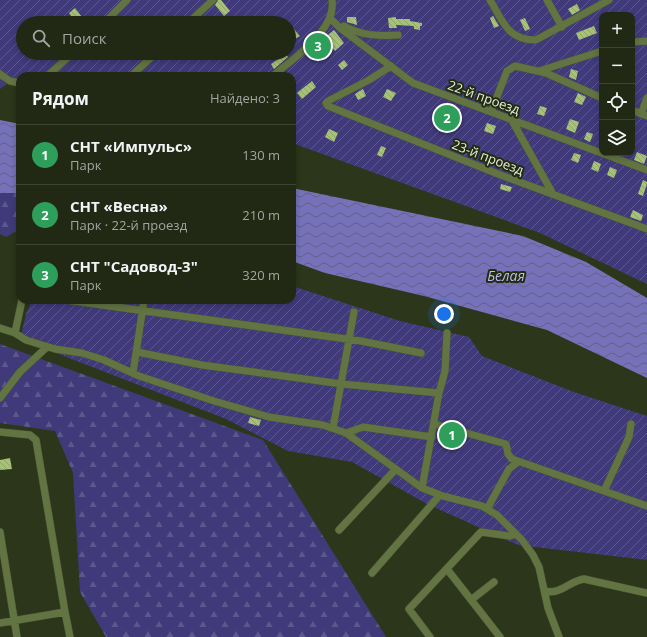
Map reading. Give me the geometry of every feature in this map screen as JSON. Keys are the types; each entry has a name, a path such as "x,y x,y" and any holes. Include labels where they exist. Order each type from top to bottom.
{"street":[{"path":"111,16 127,0"},
{"path":"196,16 213,0"},
{"path":"296,55 323,31 330,18 333,8 332,0"},
{"path":"490,0 508,32 528,40 536,40 607,0"},
{"path":"547,0 562,26"},
{"path":"330,18 352,31 371,35 398,35"},
{"name":"22-й проезд","path":"330,18 340,28 413,83 647,170"},
{"path":"635,42 647,41"},
{"path":"538,71 599,52"},
{"path":"52,72 65,60"},
{"path":"135,72 148,60"},
{"path":"277,72 291,60"},
{"name":"23-й проезд","path":"391,66 326,103 328,106 647,229"},
{"path":"491,112 507,71 515,66 538,71 599,97"},
{"path":"0,74 10,81 16,82"},
{"path":"644,115 647,98"},
{"path":"511,119 553,194"},
{"path":"15,333 21,304"},
{"path":"94,304 349,340 421,353"},
{"path":"133,373 144,304"},
{"path":"333,428 354,312"},
{"path":"0,328 15,333 26,340 47,347 82,353 104,360 133,373 270,417 323,425 333,428 346,433 422,488 487,509 497,515 516,534 533,555 539,567 559,637"},
{"path":"422,488 439,393 445,371 447,333"},
{"path":"0,398 20,372 47,347"},
{"path":"137,352 202,364 342,384 439,393"},
{"path":"434,424 506,444 508,454 512,459 518,462 647,506"},
{"path":"604,491 629,438 631,424"},
{"path":"346,433 364,427 432,437"},
{"path":"0,432 30,435 36,440 64,612 70,637"},
{"path":"487,509 509,468 518,462"},
{"path":"339,530 396,469"},
{"path":"372,573 440,495"},
{"path":"0,532 17,637"},
{"path":"430,637 409,609 481,532 510,536 516,534"},
{"path":"447,569 500,637"},
{"path":"545,591 555,592 562,590 578,580 584,579 647,593"},
{"path":"471,600 494,582"},
{"path":"0,623 64,612"}],"green space":[{"path":"0,0 647,0 647,284 540,233 296,144 296,72 16,72 16,86 10,81 0,89"},
{"path":"0,193 16,193 16,231 6,237 0,234"},
{"path":"296,287 400,321 469,337 482,356 574,392 647,416 647,560 518,545 427,504 352,462 288,451 226,419 20,339 26,314 30,304 296,304"},
{"path":"0,344 263,440 386,637 106,637 80,592 73,473 55,431 0,423"}],"water":[{"path":"0,120 16,123 16,193 0,193"},
{"name":"Белая","path":"296,189 523,236 586,262 647,298 647,378 547,330 424,296 325,273 296,262"}],"building":[{"path":"218,0 221,0 230,11 224,16 215,5"},
{"path":"577,4 580,10 572,15 568,9"},
{"path":"75,8 81,16 71,16 69,13"},
{"path":"493,16 499,26 494,28 490,18"},
{"path":"347,17 356,17 357,25 347,22"},
{"path":"396,17 396,19 410,19 410,21 422,23 422,26 420,26 420,30 414,29 414,26 396,25 397,28 389,28 388,18"},
{"path":"525,18 530,29 525,31 520,20"},
{"path":"594,26 597,33 579,40 576,33"},
{"path":"334,30 344,43 335,51 324,38"},
{"path":"296,31 300,36 296,38"},
{"path":"277,60 284,60 274,69 271,64"},
{"path":"344,60 348,65 342,70 338,65"},
{"path":"571,69 578,71 576,80 569,77"},
{"path":"312,81 316,87 302,99 297,93"},
{"path":"363,89 366,96 358,100 355,94"},
{"path":"387,89 396,93 391,101 383,97"},
{"path":"578,93 586,97 582,105 574,102"},
{"path":"540,106 547,108 544,116 537,114"},
{"path":"453,107 460,109 457,116 450,113"},
{"path":"570,119 579,122 575,133 566,129"},
{"path":"487,123 496,126 493,134 484,131"},
{"path":"329,129 338,133 334,142 325,137"},
{"path":"587,132 593,134 590,142 584,139"},
{"path":"381,146 386,148 382,157 377,155"},
{"path":"637,152 647,156 644,164 634,160"},
{"path":"574,153 581,155 578,163 571,160"},
{"path":"594,161 601,164 598,172 591,169"},
{"path":"610,167 617,170 614,178 607,175"},
{"path":"643,180 647,182 647,184 643,196 638,194"},
{"path":"501,184 512,187 510,192 500,189"},
{"path":"633,210 643,215 641,221 630,217"},
{"path":"250,417 261,420 259,426 248,423"},
{"path":"10,458 12,469 0,470 0,460"}],"place":[{"name":"СНТ \"Садовод-3\"","path":"318,46"},
{"name":"СНТ «Весна»","path":"447,118"},
{"name":"СНТ «Импульс»","path":"452,435"}]}
